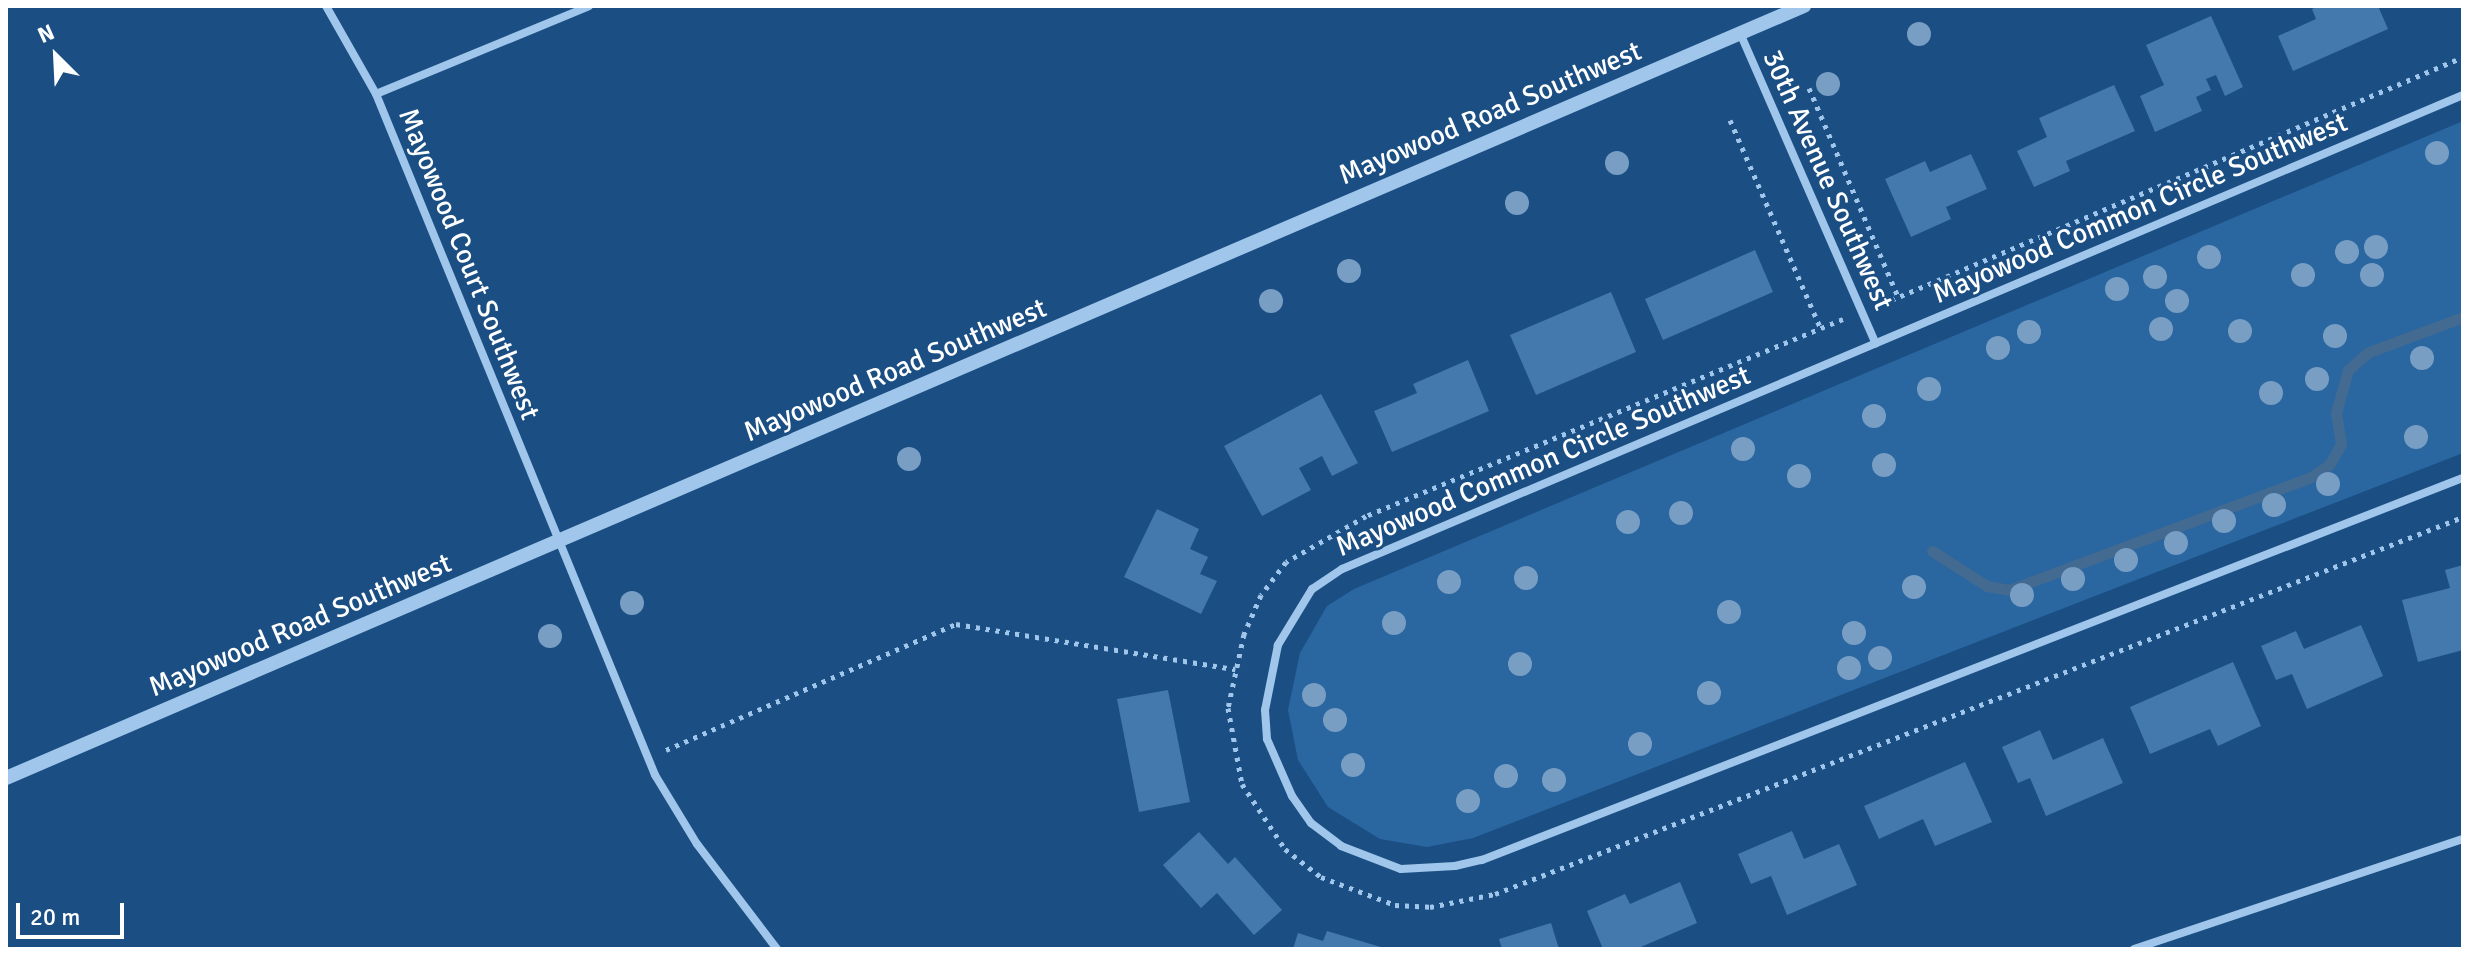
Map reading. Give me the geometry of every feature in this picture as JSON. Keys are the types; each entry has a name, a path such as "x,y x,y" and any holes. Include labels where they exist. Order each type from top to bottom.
{"street":[{"name":"Mayowood Court Southwest","path":"326,6 376,94 558,545 648,758 697,844 777,949"},
{"path":"376,94 589,6"},
{"name":"Mayowood Road Southwest","path":"6,778 558,545 1804,6"},
{"name":"30th Avenue Southwest","path":"1740,33 1876,344"},
{"name":"Mayowood Common Circle Southwest","path":"2463,95 1382,550 1312,589 1278,645 1265,710 1276,769 1311,823 1341,846 1401,869 1428,870 1482,860 2463,478"},
{"path":"2134,949 2463,839"}],"path":[{"path":"1809,88 1898,297 2463,57"},
{"path":"648,758 956,624 1235,669 1261,595 1286,562 1324,537 1821,329 1730,120"}],"shaded area":[{"path":"2463,121 2463,453 1473,838 1427,847 1380,839 1328,807 1298,760 1288,710 1300,653 1327,606 1354,589"}],"building":[{"path":"2319,6 2378,6 2388,29 2293,71 2278,36 2316,19 2312,9"},
{"path":"2211,16 2243,87 2225,96 2216,75 2206,79 2211,90 2196,97 2202,111 2155,132 2140,96 2164,85 2146,45"},
{"path":"2114,85 2135,131 2066,161 2070,171 2034,187 2017,151 2047,137 2039,118"},
{"path":"1971,154 1987,189 1946,207 1951,219 1911,237 1885,179 1925,161 1930,172"},
{"path":"1755,250 1773,292 1663,340 1645,299"},
{"path":"1611,292 1636,352 1536,395 1510,335"},
{"path":"1468,360 1489,411 1392,452 1374,411 1417,393 1413,384"},
{"path":"1321,394 1358,463 1332,476 1322,456 1299,468 1311,490 1262,516 1224,446"},
{"path":"1157,509 1199,529 1190,549 1208,557 1200,574 1217,581 1201,614 1124,577"},
{"path":"2463,565 2463,650 2418,662 2402,600 2450,588 2445,570"},
{"path":"2361,625 2383,676 2307,709 2292,674 2276,680 2261,646 2296,631 2304,649"},
{"path":"2233,662 2261,726 2218,746 2210,729 2150,754 2130,707"},
{"path":"1168,690 1190,802 1139,812 1117,699"},
{"path":"2040,730 2053,760 2103,738 2123,783 2046,816 2030,778 2018,783 2002,747"},
{"path":"1965,762 1992,822 1935,846 1923,819 1879,839 1864,806"},
{"path":"1792,831 1804,859 1839,844 1857,885 1787,915 1771,876 1751,884 1738,854"},
{"path":"1199,832 1228,864 1235,857 1282,910 1254,935 1217,893 1201,908 1163,865"},
{"path":"1680,882 1697,923 1636,949 1603,949 1587,911 1625,894 1630,904"},
{"path":"1551,923 1559,949 1502,949 1499,939"},
{"path":"1327,931 1384,949 1293,949 1298,933 1323,941"}],"waterway":[{"path":"1932,551 1987,586 2009,590 2311,477 2329,465 2341,444 2336,413 2348,370 2369,352 2463,317"}]}
